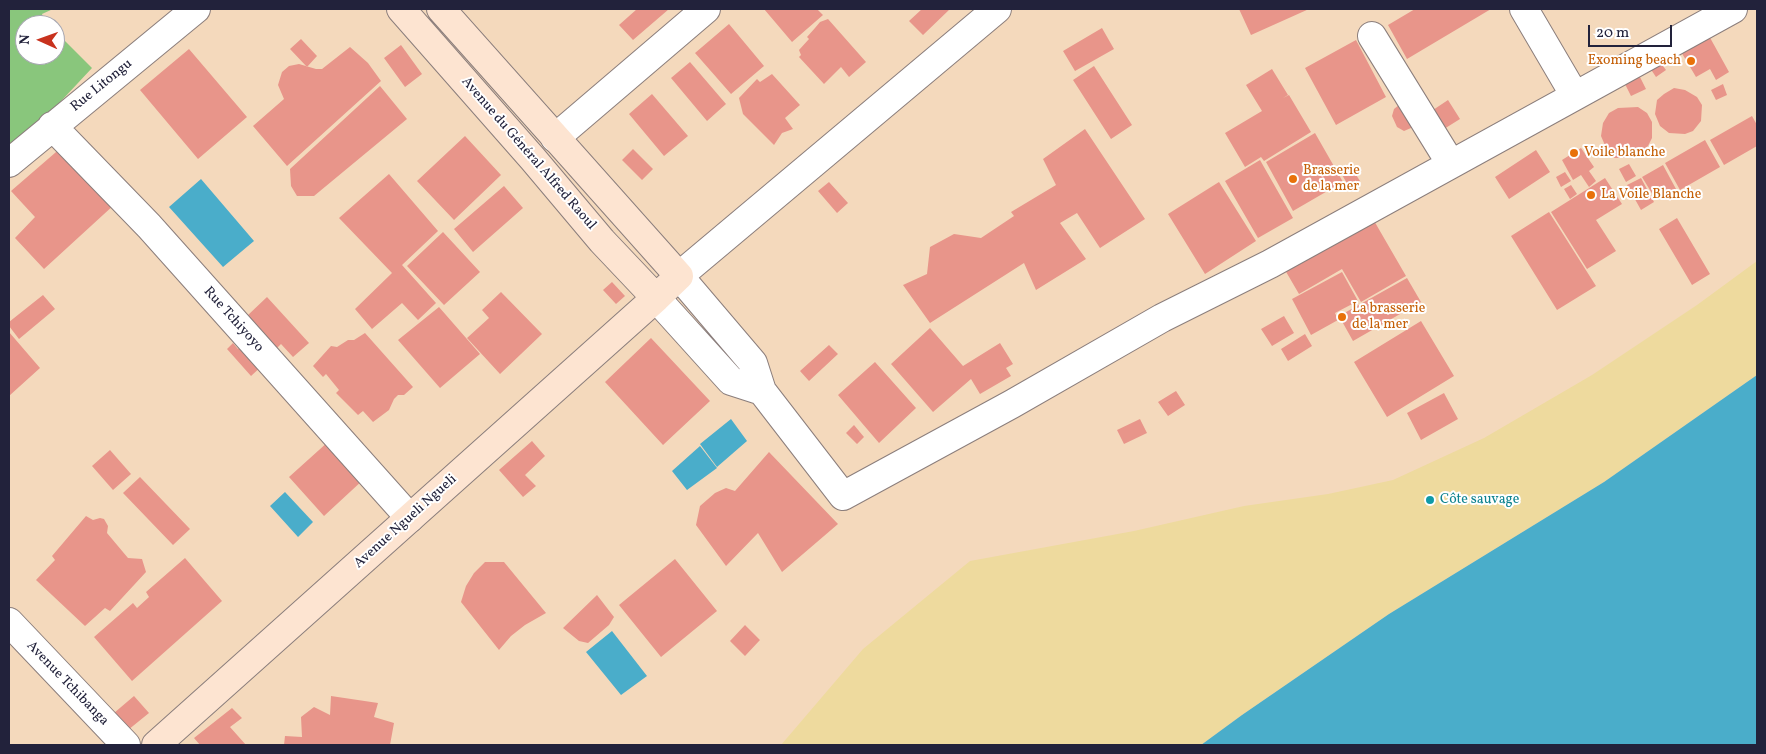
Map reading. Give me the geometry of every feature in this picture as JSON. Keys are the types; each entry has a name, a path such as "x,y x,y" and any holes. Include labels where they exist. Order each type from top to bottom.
{"street":[{"name":"Rue Litongu","path":"9,164 52,126 196,9"},
{"name":"Avenue du Général Alfred Raoul","path":"401,9 533,159 602,241 656,298"},
{"path":"441,9 679,276 753,363 762,390 843,496 1012,404 1162,318 1270,264 1732,9"},
{"path":"555,138 706,9"},
{"path":"679,276 997,9"},
{"path":"1524,9 1575,96"},
{"path":"1372,36 1451,164"},
{"name":"Rue Tchiyoyo","path":"52,126 149,226 410,518"},
{"name":"Avenue Ngueli Ngueli","path":"156,745 679,276"},
{"path":"656,298 732,381 762,390"},
{"name":"Avenue Tchibanga","path":"9,622 126,745"}],"green space":[{"path":"9,9 53,9 42,15 15,15 15,65 65,65 65,41 92,68 20,145 9,144"}],"sand":[{"name":"Côte sauvage","path":"1757,261 1757,375 1604,482 1389,614 1201,745 781,745 863,649 970,561 1134,531 1244,506 1328,494 1393,480 1484,438 1592,375 1697,305"}],"water":[{"path":"201,179 254,241 223,267 169,207"},
{"path":"1757,375 1757,745 1201,745 1389,614 1604,482"},
{"path":"731,419 747,441 717,467 700,444"},
{"path":"700,446 717,468 687,490 672,471"},
{"path":"285,492 313,522 298,537 270,506"},
{"path":"612,631 647,676 621,695 586,652"}],"building":[{"path":"637,9 669,9 633,40 619,25"},
{"path":"764,9 817,9 823,15 792,42"},
{"path":"922,9 950,9 923,35 909,21"},
{"path":"1239,9 1309,9 1251,35"},
{"path":"1415,9 1491,9 1407,59 1388,25"},
{"path":"828,19 866,62 849,77 841,67 824,84 799,57 801,55 799,50 820,22"},
{"path":"729,24 764,66 731,94 695,53"},
{"path":"1102,28 1114,49 1075,71 1063,51"},
{"path":"1708,34 1729,72 1716,80 1710,69 1696,77 1680,50"},
{"path":"301,39 317,56 307,67 290,49"},
{"path":"1356,40 1386,97 1336,125 1305,68"},
{"path":"401,45 422,74 405,87 384,58"},
{"path":"350,47 368,63 381,81 287,166 253,126 284,99 278,85 282,72 289,66 299,64 322,69"},
{"path":"189,49 247,117 198,159 140,90"},
{"path":"690,62 726,104 707,121 671,78"},
{"path":"1660,62 1666,70 1656,77 1650,68"},
{"path":"1094,66 1132,125 1111,139 1073,80"},
{"path":"1272,69 1288,95 1283,98 1289,95 1311,132 1264,161 1261,157 1245,167 1225,133 1262,111 1246,85"},
{"path":"772,74 800,105 785,118 793,129 782,133 774,145 743,114 739,98 757,79 760,82"},
{"path":"1639,75 1646,89 1631,96 1624,82"},
{"path":"1723,84 1727,95 1716,100 1711,90"},
{"path":"380,86 407,119 314,196 297,196 291,186 290,169"},
{"path":"1674,88 1685,90 1697,97 1702,105 1701,121 1693,131 1685,134 1669,133 1660,126 1655,114 1657,100"},
{"path":"652,94 688,136 664,156 629,114"},
{"path":"1448,100 1460,119 1444,129 1433,110"},
{"path":"1399,105 1418,120 1411,128 1404,131 1397,127 1392,116 1394,109"},
{"path":"1638,107 1647,113 1652,122 1652,138 1648,146 1637,154 1628,158 1614,158 1607,150 1601,136 1603,123 1609,113 1618,108"},
{"path":"1752,116 1757,125 1757,146 1724,165 1710,140"},
{"path":"1085,129 1145,219 1100,248 1077,213 1060,223 1086,259 1036,290 1024,263 930,323 903,285 927,274 930,247 954,234 981,238 1014,216 1011,212 1056,185 1043,159"},
{"path":"1315,133 1343,182 1293,211 1266,162"},
{"path":"465,136 501,175 454,220 417,181"},
{"path":"1705,140 1720,167 1680,190 1665,163"},
{"path":"63,146 115,204 44,269 15,238 35,217 11,191"},
{"path":"1581,148 1594,167 1589,171 1596,181 1589,187 1581,175 1573,180 1562,160"},
{"path":"633,149 653,169 642,180 622,160"},
{"path":"1536,150 1550,172 1509,199 1495,177"},
{"path":"1260,160 1293,218 1258,238 1225,181"},
{"path":"1629,164 1636,176 1626,182 1619,169"},
{"path":"1663,165 1676,189 1656,200 1642,177"},
{"path":"1351,167 1360,181 1349,187 1341,173"},
{"path":"1565,172 1571,181 1561,187 1556,177"},
{"path":"389,174 438,231 402,265 436,303 418,320 402,303 372,329 355,309 392,273 339,218"},
{"path":"1605,178 1622,204 1596,220 1616,251 1587,269 1551,212"},
{"path":"1641,178 1654,202 1641,210 1627,185"},
{"path":"829,182 848,203 837,213 818,191"},
{"path":"1219,182 1256,241 1205,274 1168,214"},
{"path":"1571,185 1577,194 1570,199 1564,189"},
{"path":"504,186 523,208 473,252 454,229"},
{"path":"1549,212 1596,286 1557,310 1511,236"},
{"path":"1677,218 1710,274 1692,285 1659,229"},
{"path":"1373,219 1406,276 1361,302 1342,269 1299,294 1285,270"},
{"path":"443,232 480,272 444,305 407,266"},
{"path":"1342,272 1358,301 1335,313 1338,320 1311,335 1292,299"},
{"path":"1407,278 1421,302 1353,341 1339,316"},
{"path":"612,282 625,296 616,304 603,290"},
{"path":"501,292 542,334 500,374 467,338 489,318 482,310"},
{"path":"43,295 55,309 19,339 9,326 9,322"},
{"path":"267,297 309,343 293,357 281,344 277,348 247,316"},
{"path":"439,307 480,354 440,388 398,340"},
{"path":"1284,316 1294,333 1272,346 1261,329"},
{"path":"1421,321 1454,376 1387,417 1354,362"},
{"path":"930,328 963,366 1000,343 1013,364 1006,368 1011,376 980,394 971,379 933,412 891,364"},
{"path":"9,332 40,368 9,396"},
{"path":"365,333 413,387 404,395 398,395 389,410 373,422 363,411 358,415 336,393 339,390 326,374 323,377 313,366 331,346 337,347"},
{"path":"1305,334 1312,346 1288,361 1281,349"},
{"path":"651,338 710,401 663,445 605,382"},
{"path":"233,343 238,349 244,343 264,364 251,376 227,349"},
{"path":"829,345 838,354 809,381 800,371"},
{"path":"875,362 916,408 879,443 838,395"},
{"path":"1176,391 1185,405 1168,416 1158,402"},
{"path":"1444,393 1458,419 1421,440 1407,413"},
{"path":"1140,419 1147,433 1124,444 1117,430"},
{"path":"854,425 864,437 857,444 846,433"},
{"path":"329,441 364,479 324,516 289,477"},
{"path":"532,441 545,456 525,475 536,486 523,497 499,470"},
{"path":"110,450 131,474 113,490 92,466"},
{"path":"769,452 838,524 782,572 758,533 726,566 696,525 700,506 715,493 726,488 735,491"},
{"path":"140,477 190,529 173,545 123,493"},
{"path":"86,516 93,520 104,519 108,526 107,533 128,558 142,559 146,572 110,611 105,608 85,626 36,580 55,560 52,556"},
{"path":"185,558 222,601 132,681 94,637 133,603 137,608 149,597 146,592"},
{"path":"675,559 717,611 661,657 619,605"},
{"path":"485,562 504,562 546,613 525,625 511,636 499,650 461,602 466,586 474,573"},
{"path":"597,595 614,617 609,625 588,643 579,641 563,628"},
{"path":"745,625 760,640 745,656 730,641"},
{"path":"134,696 149,713 128,730 114,713"},
{"path":"331,696 378,703 374,717 394,723 390,745 284,745 285,736 302,737 301,717 314,707 330,715"},
{"path":"232,708 242,718 230,727 246,745 200,745 194,738"}],"place":[{"name":"Exoming beach","path":"1691,61"},
{"name":"Voile blanche","path":"1574,153"},
{"name":"Brasserie de la mer","path":"1293,179"},
{"name":"La Voile Blanche","path":"1591,195"},
{"name":"La brasserie de la mer","path":"1342,317"},
{"name":"Côte sauvage","path":"1430,500"}]}
